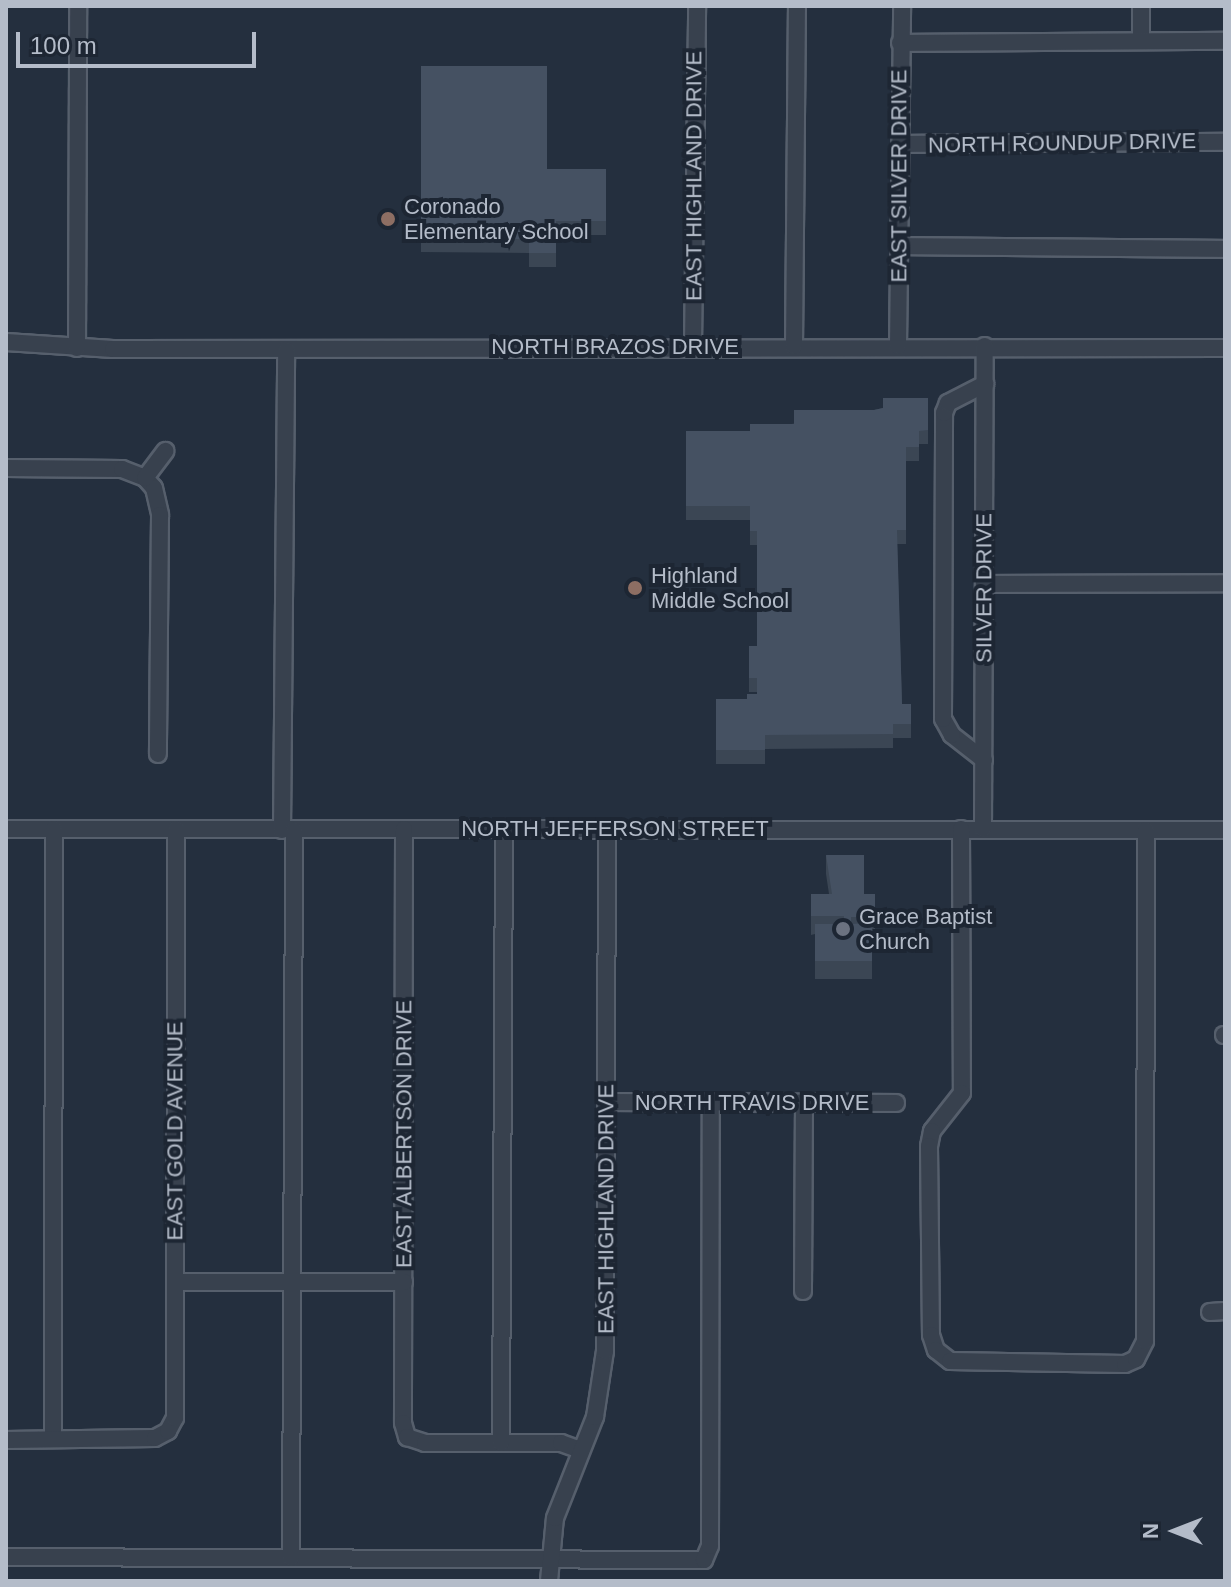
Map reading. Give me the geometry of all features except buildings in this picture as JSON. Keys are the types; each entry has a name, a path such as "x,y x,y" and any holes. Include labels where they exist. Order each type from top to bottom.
{"street":[{"path":"77,348 78,6"},
{"name":"EAST HIGHLAND DRIVE","path":"693,346 697,6"},
{"path":"794,346 797,6"},
{"name":"EAST SILVER DRIVE","path":"898,346 902,6"},
{"path":"1141,6 1141,41"},
{"path":"900,43 1225,41"},
{"name":"NORTH ROUNDUP DRIVE","path":"900,144 1225,142"},
{"path":"899,246 1225,249"},
{"name":"NORTH BRAZOS DRIVE","path":"6,342 77,348 286,350 693,346 1225,348"},
{"name":"SILVER DRIVE","path":"983,829 985,346"},
{"path":"286,350 294,1282 291,1558"},
{"path":"984,760 952,735 943,719 944,413 948,403 985,384"},
{"path":"145,478 165,451"},
{"path":"6,468 122,469 145,478 154,488 160,515 158,754"},
{"path":"984,584 1225,583"},
{"name":"NORTH JEFFERSON STREET","path":"6,829 1225,830"},
{"path":"6,1440 53,1439 54,829"},
{"name":"EAST GOLD AVENUE","path":"53,1439 155,1438 168,1431 175,1418 176,829"},
{"name":"EAST ALBERTSON DRIVE","path":"404,829 407,1437 425,1443 501,1443"},
{"path":"504,829 501,1443 561,1443 580,1450"},
{"name":"EAST HIGHLAND DRIVE","path":"549,1581 555,1518 595,1417 605,1351 607,829"},
{"path":"961,829 962,1093 932,1131 929,1146 931,1335 936,1350 950,1361 1109,1364 1136,1359 1145,1341 1146,830"},
{"name":"NORTH TRAVIS DRIVE","path":"608,1102 896,1103"},
{"path":"6,1557 704,1560 710,1546 711,1102"},
{"path":"803,1291 804,1103"},
{"path":"175,1282 404,1282"}],"place":[{"name":"Coronado Elementary School","path":"388,219"},
{"name":"Highland Middle School","path":"635,588"},
{"name":"Grace Baptist Church","path":"843,929"}]}
